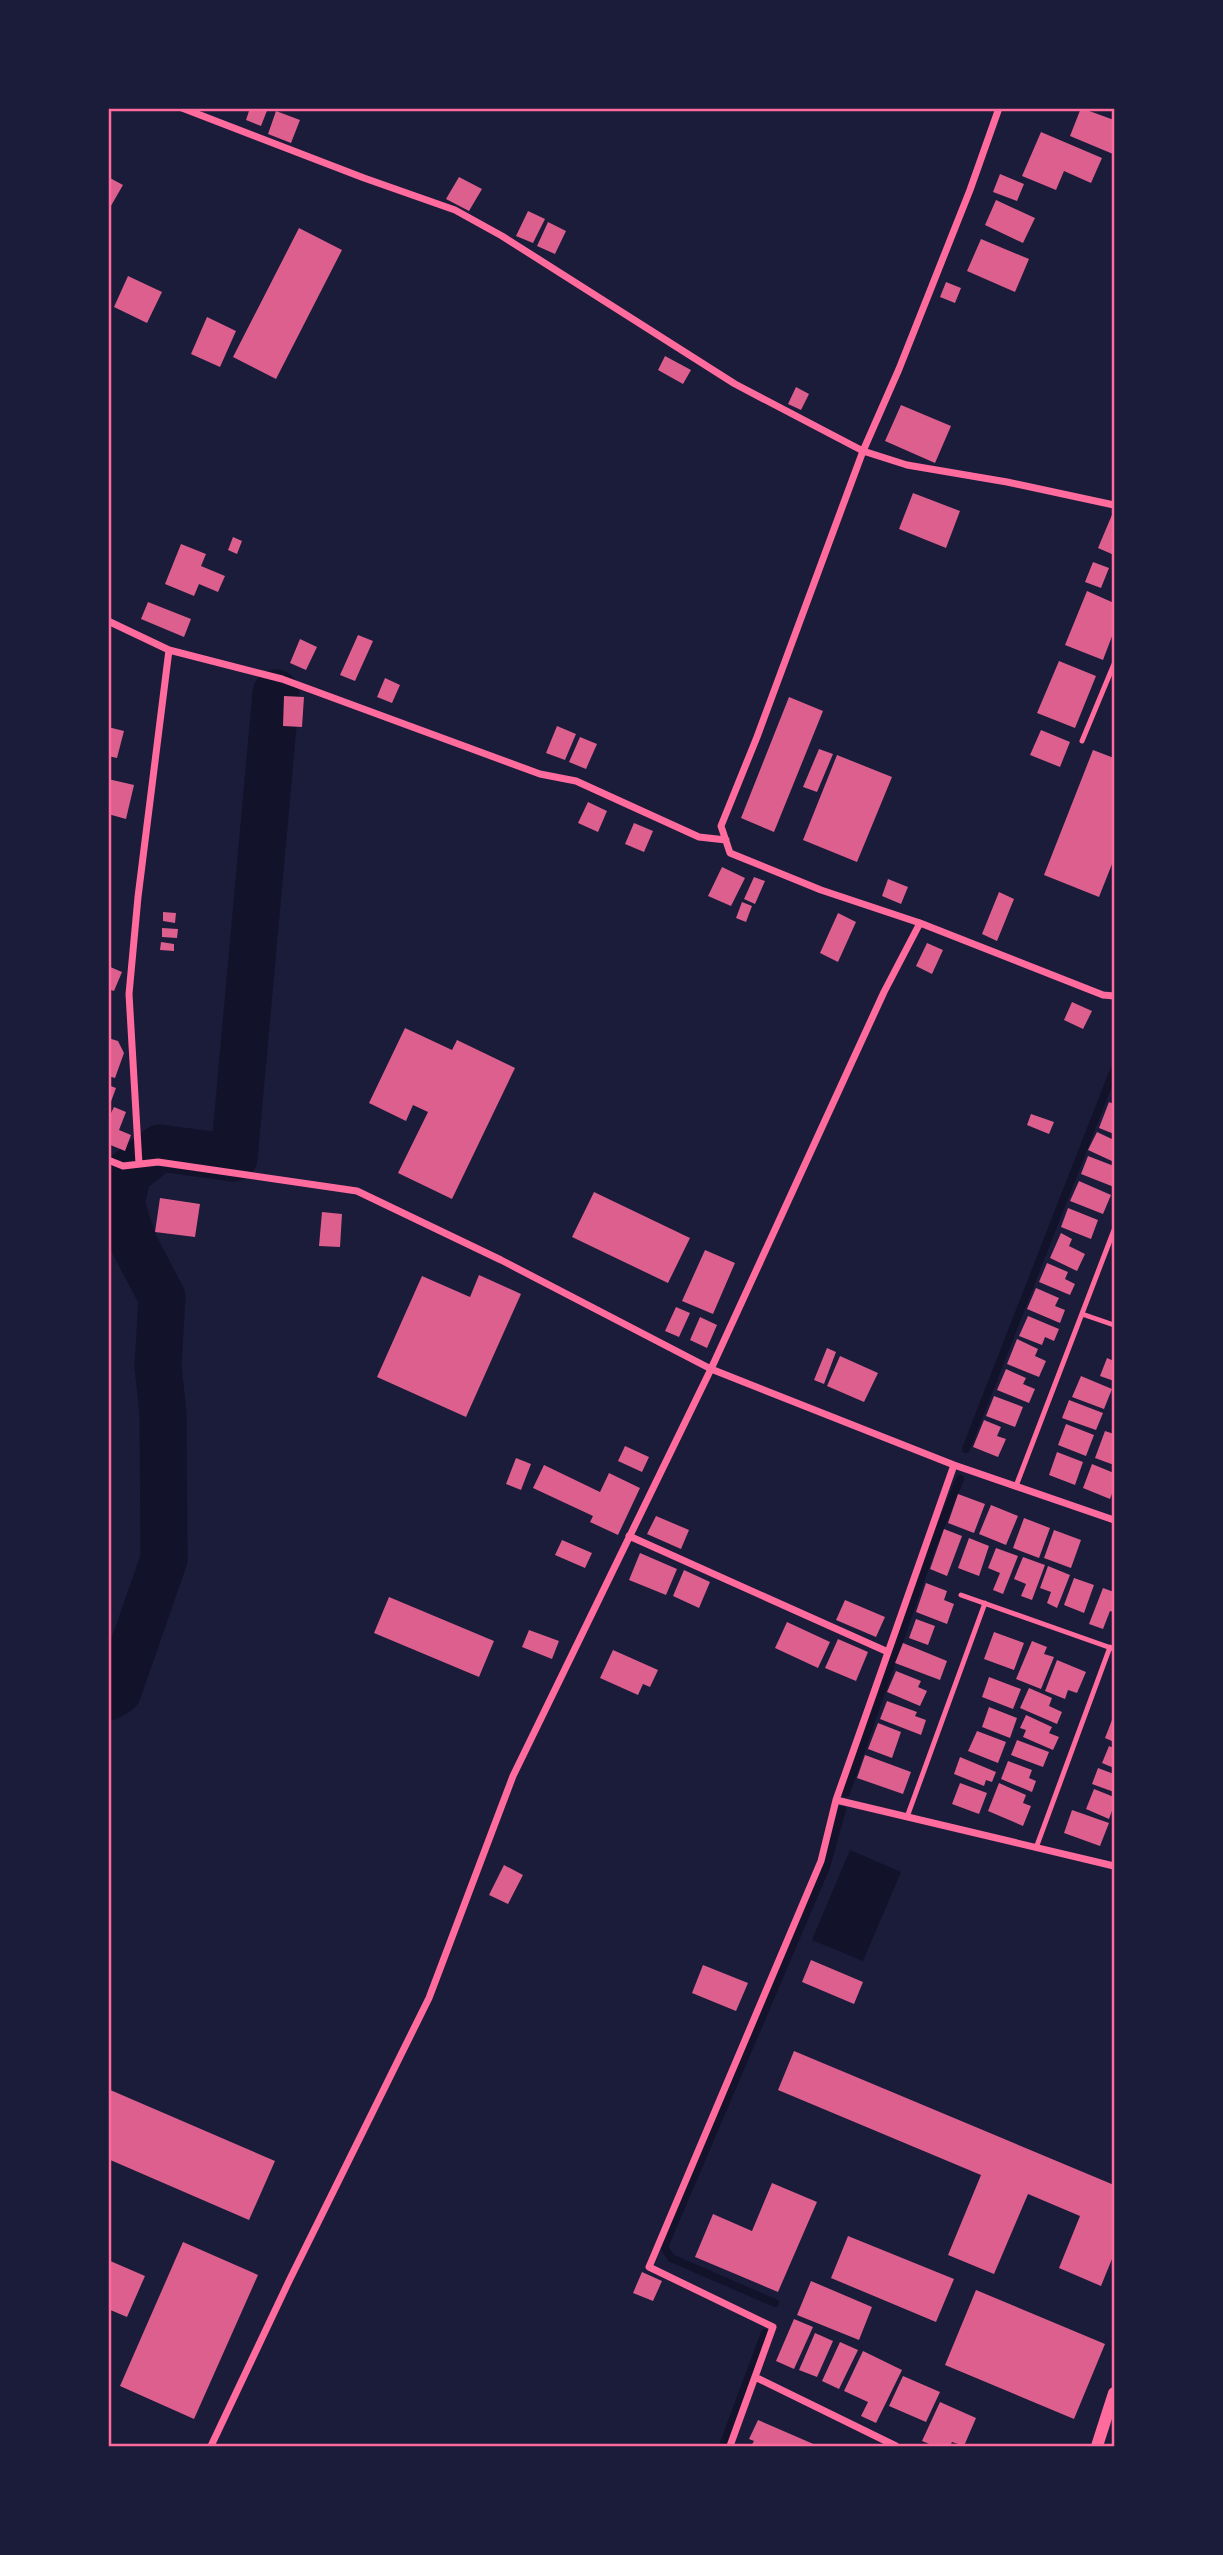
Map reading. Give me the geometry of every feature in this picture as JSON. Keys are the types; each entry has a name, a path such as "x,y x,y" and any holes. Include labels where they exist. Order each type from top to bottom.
{"street":[{"path":"182,108 455,210 502,236 735,384 863,450 907,465 1007,482 1115,505"},
{"path":"999,108 900,369 863,450 757,737 720,826 730,853 821,890 920,923 1103,995 1115,996"},
{"path":"108,621 169,650 282,679 540,774 576,781 699,837 726,840"},
{"path":"139,1164 129,994 138,897 169,650"},
{"path":"211,2446 429,1998 513,1776 711,1369 884,992 920,923"},
{"path":"108,1160 123,1166 158,1162 357,1191 501,1260 711,1369 954,1465 1115,1520"},
{"path":"730,2446 773,2327 649,2267 821,1861 836,1800 954,1465"},
{"path":"629,1536 888,1652"},
{"path":"836,1800 1115,1866"},
{"path":"755,2377 895,2446"},
{"path":"1097,2446 1115,2393"}],"lane":[{"path":"1083,741 1115,664"},
{"path":"1016,1486 1115,1230"},
{"path":"1082,1314 1115,1325"},
{"path":"961,1595 1112,1648 1036,1848"},
{"path":"907,1816 985,1603"}],"shaded area":[{"path":"850,1850 901,1872 863,1961 812,1940"}],"building":[{"path":"250,108 268,108 261,126 246,120"},
{"path":"1081,108 1114,120 1113,154 1070,136"},
{"path":"276,111 300,120 291,143 268,134"},
{"path":"1041,132 1102,158 1091,183 1064,171 1056,190 1022,176"},
{"path":"1000,174 1024,184 1017,201 993,192"},
{"path":"108,177 123,185 108,211"},
{"path":"459,177 482,189 469,211 446,199"},
{"path":"996,200 1035,218 1023,243 985,225"},
{"path":"528,211 545,219 533,243 516,236"},
{"path":"548,222 566,231 555,254 537,246"},
{"path":"299,228 342,250 276,379 233,357"},
{"path":"981,239 1029,259 1015,292 967,271"},
{"path":"128,276 162,292 147,323 114,307"},
{"path":"946,282 961,288 955,303 940,297"},
{"path":"207,317 236,331 220,367 191,354"},
{"path":"665,356 691,370 683,384 658,370"},
{"path":"796,387 809,394 801,410 788,404"},
{"path":"901,405 951,426 935,463 885,441"},
{"path":"913,493 960,511 946,548 899,529"},
{"path":"1114,510 1114,555 1098,548"},
{"path":"233,537 242,541 237,554 228,550"},
{"path":"181,544 206,554 201,566 225,576 218,592 199,584 194,596 165,584"},
{"path":"1093,562 1109,568 1101,588 1085,582"},
{"path":"1087,591 1114,603 1114,631 1103,660 1065,645"},
{"path":"148,602 191,619 184,637 141,619"},
{"path":"358,635 373,641 355,681 340,675"},
{"path":"300,639 317,647 306,670 290,663"},
{"path":"1059,661 1096,676 1075,728 1037,713"},
{"path":"385,678 400,685 392,703 377,697"},
{"path":"284,696 304,697 302,727 283,726"},
{"path":"789,697 823,711 774,832 741,818"},
{"path":"557,726 576,734 565,760 546,753"},
{"path":"108,727 124,731 117,758 108,756"},
{"path":"1041,730 1070,742 1060,767 1030,755"},
{"path":"580,737 597,744 586,769 569,762"},
{"path":"819,749 833,754 817,792 803,787"},
{"path":"1093,750 1114,758 1114,859 1099,897 1044,875"},
{"path":"837,755 892,777 857,862 803,840"},
{"path":"108,779 134,785 126,819 108,814"},
{"path":"588,802 607,811 598,832 578,823"},
{"path":"634,823 653,831 644,852 625,844"},
{"path":"722,867 745,878 731,906 708,896"},
{"path":"754,877 765,881 755,904 744,899"},
{"path":"888,879 908,887 901,904 882,896"},
{"path":"999,892 1014,899 997,941 982,934"},
{"path":"742,902 752,906 746,922 736,918"},
{"path":"163,912 176,913 175,923 163,921"},
{"path":"838,913 856,922 838,962 820,953"},
{"path":"162,928 178,929 177,938 162,937"},
{"path":"161,942 174,944 174,951 160,950"},
{"path":"927,943 943,950 932,974 916,966"},
{"path":"108,966 122,972 114,991 108,989"},
{"path":"1072,1002 1092,1011 1083,1029 1064,1020"},
{"path":"405,1028 452,1050 457,1040 515,1068 452,1199 398,1173 428,1112 413,1105 406,1121 369,1103"},
{"path":"108,1038 118,1041 124,1053 115,1078 108,1076"},
{"path":"108,1085 116,1088 109,1107 108,1107"},
{"path":"1109,1102 1114,1104 1114,1134 1099,1128"},
{"path":"114,1107 126,1112 119,1130 131,1135 125,1151 108,1144 108,1119"},
{"path":"1031,1114 1054,1122 1049,1134 1027,1125"},
{"path":"1097,1132 1114,1140 1114,1162 1088,1150"},
{"path":"1088,1156 1114,1166 1114,1187 1081,1174"},
{"path":"1079,1181 1111,1195 1103,1214 1070,1201"},
{"path":"594,1192 690,1238 668,1283 572,1237"},
{"path":"160,1198 200,1204 195,1237 155,1232"},
{"path":"1068,1208 1098,1220 1091,1239 1061,1227"},
{"path":"322,1212 342,1214 340,1247 319,1246"},
{"path":"1061,1233 1072,1239 1069,1246 1085,1254 1077,1271 1050,1258"},
{"path":"705,1250 735,1263 713,1314 682,1301"},
{"path":"1047,1263 1068,1272 1065,1279 1075,1284 1070,1295 1039,1282"},
{"path":"479,1275 521,1294 466,1417 377,1377 422,1276 470,1297"},
{"path":"1036,1288 1059,1298 1055,1306 1065,1310 1060,1323 1027,1309"},
{"path":"676,1307 690,1313 679,1337 665,1331"},
{"path":"1028,1316 1059,1329 1054,1341 1045,1337 1042,1345 1019,1336"},
{"path":"700,1317 717,1325 707,1348 690,1340"},
{"path":"1017,1339 1038,1349 1035,1356 1046,1361 1039,1377 1007,1364"},
{"path":"827,1348 836,1352 824,1384 814,1380"},
{"path":"840,1356 878,1373 864,1402 827,1386"},
{"path":"1107,1358 1114,1361 1114,1381 1100,1376"},
{"path":"1006,1369 1026,1378 1023,1384 1035,1389 1029,1403 997,1390"},
{"path":"1081,1376 1112,1389 1104,1409 1072,1397"},
{"path":"994,1396 1023,1407 1015,1427 986,1416"},
{"path":"1069,1400 1103,1413 1096,1430 1062,1418"},
{"path":"984,1420 1001,1427 997,1436 1006,1439 998,1457 973,1447"},
{"path":"1066,1424 1094,1435 1086,1456 1058,1445"},
{"path":"1105,1431 1114,1434 1114,1465 1095,1458"},
{"path":"625,1446 649,1457 642,1472 618,1461"},
{"path":"1057,1452 1083,1462 1075,1485 1049,1475"},
{"path":"516,1458 531,1464 521,1490 506,1484"},
{"path":"1092,1464 1114,1473 1114,1488 1110,1499 1083,1488"},
{"path":"544,1465 600,1492 609,1473 640,1488 618,1535 590,1522 593,1516 533,1488"},
{"path":"958,1494 985,1504 974,1533 948,1523"},
{"path":"991,1505 1018,1516 1006,1545 979,1534"},
{"path":"656,1516 689,1530 681,1549 647,1534"},
{"path":"1024,1518 1050,1528 1039,1558 1013,1548"},
{"path":"944,1529 962,1536 947,1576 930,1569"},
{"path":"1054,1530 1081,1540 1071,1568 1044,1558"},
{"path":"969,1538 989,1546 979,1576 958,1568"},
{"path":"562,1540 592,1553 585,1568 555,1555"},
{"path":"996,1548 1018,1556 1003,1594 993,1590 1000,1573 988,1568"},
{"path":"640,1553 677,1569 666,1595 629,1580"},
{"path":"1023,1557 1045,1565 1032,1600 1021,1596 1026,1584 1014,1579"},
{"path":"1048,1566 1070,1575 1057,1608 1047,1603 1051,1592 1040,1588"},
{"path":"684,1570 710,1582 699,1608 673,1596"},
{"path":"1074,1578 1094,1585 1084,1613 1064,1605"},
{"path":"926,1583 947,1591 944,1600 954,1604 947,1624 916,1612"},
{"path":"1103,1588 1114,1592 1114,1612 1110,1611 1103,1629 1089,1624"},
{"path":"389,1597 494,1641 479,1677 374,1633"},
{"path":"845,1600 885,1617 876,1637 836,1620"},
{"path":"916,1619 935,1626 928,1645 909,1638"},
{"path":"787,1622 830,1642 818,1668 775,1648"},
{"path":"529,1630 559,1641 552,1659 522,1647"},
{"path":"994,1632 1024,1643 1014,1670 984,1659"},
{"path":"838,1639 868,1652 856,1681 825,1668"},
{"path":"1032,1641 1047,1647 1044,1654 1054,1657 1041,1689 1016,1679"},
{"path":"903,1643 947,1661 940,1680 895,1663"},
{"path":"613,1650 658,1670 650,1687 643,1684 638,1695 600,1678"},
{"path":"1057,1660 1086,1672 1077,1693 1068,1690 1065,1699 1045,1691"},
{"path":"896,1671 921,1681 918,1687 927,1691 920,1706 887,1692"},
{"path":"989,1677 1021,1689 1013,1709 982,1697"},
{"path":"1029,1688 1052,1698 1049,1706 1062,1712 1057,1724 1020,1708"},
{"path":"887,1701 917,1712 915,1716 926,1720 921,1735 880,1719"},
{"path":"989,1707 1017,1718 1010,1738 982,1727"},
{"path":"1026,1715 1052,1727 1049,1733 1059,1737 1053,1750 1023,1737 1026,1730 1020,1728"},
{"path":"1112,1720 1114,1721 1114,1742 1105,1738"},
{"path":"878,1723 901,1732 892,1758 868,1749"},
{"path":"977,1731 1006,1742 998,1763 968,1751"},
{"path":"1017,1740 1049,1752 1043,1767 1011,1755"},
{"path":"1109,1746 1114,1748 1114,1768 1102,1763"},
{"path":"865,1755 911,1772 903,1794 857,1778"},
{"path":"960,1757 996,1772 992,1782 986,1780 984,1786 954,1774"},
{"path":"1008,1761 1032,1770 1029,1778 1036,1781 1032,1792 1001,1779"},
{"path":"1098,1768 1114,1774 1114,1792 1092,1784"},
{"path":"960,1783 987,1793 979,1814 952,1804"},
{"path":"999,1783 1026,1795 1023,1803 1031,1806 1023,1826 988,1811"},
{"path":"1094,1789 1114,1797 1109,1819 1086,1809"},
{"path":"1072,1810 1109,1823 1100,1846 1064,1833"},
{"path":"504,1865 523,1875 508,1904 489,1895"},
{"path":"811,1960 863,1982 854,2004 802,1982"},
{"path":"703,1965 748,1983 736,2011 692,1993"},
{"path":"794,2051 1114,2185 1114,2254 1101,2286 1059,2268 1080,2216 1028,2194 994,2274 948,2255 981,2175 778,2090"},
{"path":"108,2089 275,2161 249,2220 108,2159"},
{"path":"772,2183 817,2202 778,2292 695,2257 713,2214 752,2231"},
{"path":"848,2236 954,2279 936,2322 831,2278"},
{"path":"183,2242 258,2275 194,2419 120,2386"},
{"path":"108,2260 145,2276 127,2317 108,2309"},
{"path":"642,2272 662,2281 653,2301 633,2293"},
{"path":"811,2281 872,2307 859,2340 797,2315"},
{"path":"976,2290 1105,2344 1074,2419 945,2365"},
{"path":"794,2319 813,2327 794,2369 776,2361"},
{"path":"815,2333 833,2341 817,2377 799,2370"},
{"path":"840,2342 858,2350 839,2389 822,2381"},
{"path":"863,2351 902,2370 876,2423 861,2416 868,2402 844,2391"},
{"path":"903,2376 940,2392 926,2422 889,2406"},
{"path":"940,2402 976,2418 964,2446 952,2442 950,2446 934,2446 922,2441"},
{"path":"758,2420 818,2446 751,2446 754,2441 749,2439"}],"waterway":[{"path":"108,1697 118,1691 164,1559 163,1414 158,1366 162,1297 134,1244 121,1204 128,1173 160,1148 234,1158 276,693"},
{"path":"966,1449 1114,1070"},
{"path":"846,1793 932,1547 960,1479"},
{"path":"775,2303 671,2258 664,2247 826,1867 842,1810"},
{"path":"723,2446 765,2333"}]}
